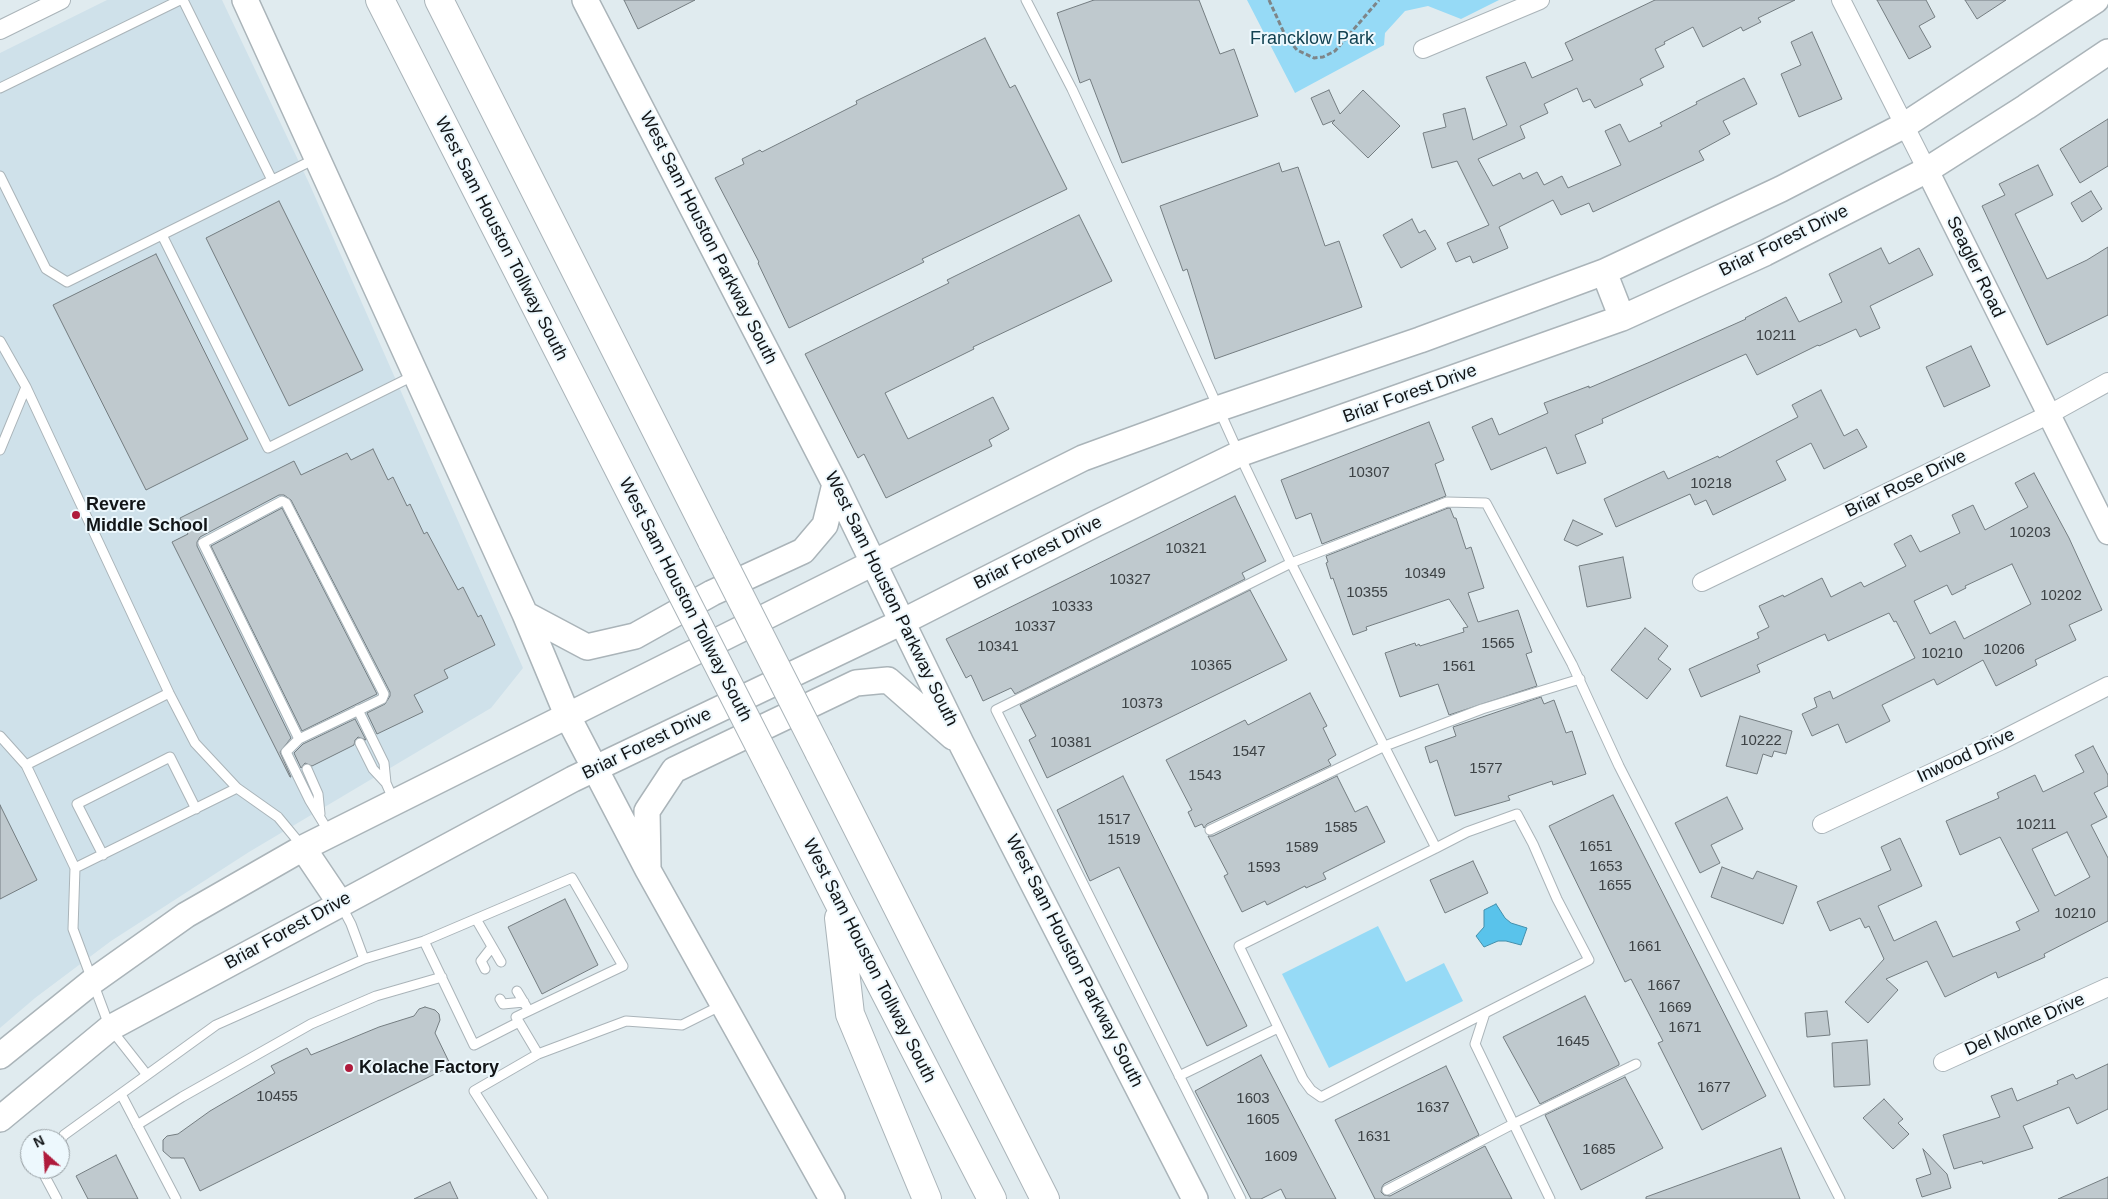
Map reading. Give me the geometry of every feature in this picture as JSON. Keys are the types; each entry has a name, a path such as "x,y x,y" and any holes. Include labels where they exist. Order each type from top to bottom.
{"highway":[{"name":"West Sam Houston Tollway South","path":"380,0 776,776 838,902 992,1199"},
{"path":"439,0 1045,1199"},
{"path":"838,902 850,1014 927,1199"}],"main road":[{"path":"245,0 525,614 568,717 648,870 832,1199"},
{"name":"West Sam Houston Parkway South","path":"585,0 835,484 961,743 1195,1199"},
{"path":"0,1056 93,981 186,915 303,848 325,825 391,793 568,717 1083,458 1220,408 1420,340 1604,272 1781,189 1905,125 2096,0"},
{"name":"Briar Forest Drive","path":"0,1119 110,1028 340,903 594,769 902,622 1095,524 1240,454 1622,318 1765,252 1927,170 2108,52"},
{"path":"1604,272 1622,318"},
{"path":"525,614 587,647 634,636 712,593 803,551 825,525 835,484"},
{"path":"648,870 647,811 674,770 856,683 888,680 961,743"},
{"path":"303,848 340,903"}],"street":[{"path":"0,30 42,4 61,0"},
{"path":"1423,49 1540,0"},
{"name":"Seagler Road","path":"1841,0 2108,533"},
{"name":"Briar Rose Drive","path":"1702,582 2048,415 2108,382"},
{"name":"Inwood Drive","path":"1822,824 2000,741 2108,686"},
{"name":"Del Monte Drive","path":"1943,1062 2108,988"}],"lane":[{"path":"0,88 182,0 272,180"},
{"path":"1026,0 1072,89 1291,563 1436,848"},
{"path":"0,176 46,269 67,282 317,158"},
{"path":"162,234 268,448 416,374"},
{"path":"0,341 26,387 169,693 195,743 237,788 278,817 303,848"},
{"path":"0,450 11,428 26,387"},
{"path":"299,739 204,546 205,541 282,500 286,503 384,696 299,739 287,749 286,754 310,801 325,825"},
{"path":"1241,1199 996,710 1291,563 1447,502 1486,503 1580,679 1619,766 1840,1199"},
{"path":"1210,830 1385,746 1482,710 1580,679"},
{"path":"26,765 169,693"},
{"path":"358,710 384,763 391,793"},
{"path":"0,736 26,765 75,868 73,930 110,1028 147,1075"},
{"path":"360,743 373,769 391,793"},
{"path":"103,855 77,804 170,757 196,808"},
{"path":"307,769 318,794 325,825"},
{"path":"75,868 237,788"},
{"path":"1517,814 1589,960 1485,1013 1321,1097 1311,1090 1303,1079 1239,946 1467,832 1517,814"},
{"path":"70,1130 216,1025 364,959 424,941 572,878 623,966 516,1017 538,1054"},
{"path":"340,903 351,924 364,959"},
{"path":"476,919 501,962"},
{"path":"424,941 474,1045 519,1022"},
{"path":"485,969 481,961 492,947"},
{"path":"137,1125 182,1097 311,1024 376,996 442,977"},
{"path":"517,991 529,1011"},
{"path":"500,999 503,1004 524,1002"},
{"path":"543,1199 474,1091 538,1054 626,1021 682,1025 723,1005"},
{"path":"1485,1013 1475,1044 1550,1199"},
{"path":"1179,1076 1278,1028"},
{"path":"1387,1190 1513,1124 1636,1064"},
{"path":"121,1094 176,1199"},
{"path":"46,1179 57,1199"}],"path":[{"path":"1269,0 1284,35 1297,50 1314,58 1323,57 1335,52 1378,0"}],"shaded area":[{"path":"107,0 222,0 309,183 523,668 491,708 249,852 111,941 35,998 0,1028 0,53"},
{"path":"1496,904 1505,918 1511,923 1527,928 1521,945 1498,941 1484,947 1476,936 1484,927 1484,910"}],"green space":[{"name":"Francklow Park","path":"1247,0 1499,0 1461,19 1428,6 1405,11 1385,33 1384,45 1295,93"},
{"path":"1378,926 1406,982 1444,963 1463,1001 1329,1068 1282,974"}],"building":[{"path":"624,0 695,0 638,29"},
{"path":"1094,0 1199,0 1220,54 1234,49 1258,116 1122,163 1090,79 1080,83 1057,13"},
{"path":"1655,0 1795,0 1758,18 1761,22 1743,31 1741,27 1703,47 1693,27 1664,42 1665,44 1655,49 1664,67 1640,79 1643,85 1595,108 1590,99 1583,102 1577,88 1544,104 1548,113 1520,126 1525,138 1478,159 1493,186 1520,173 1523,179 1537,172 1544,185 1562,176 1568,188 1621,165 1605,131 1620,124 1629,142 1662,126 1660,123 1697,104 1696,102 1744,78 1757,104 1723,121 1730,134 1699,151 1704,160 1593,212 1589,203 1561,215 1553,200 1499,227 1508,248 1473,263 1470,256 1456,262 1447,243 1489,225 1457,161 1432,168 1423,133 1446,127 1443,114 1465,108 1473,140 1507,125 1486,77 1525,62 1532,78 1573,60 1565,43"},
{"path":"1877,0 1926,0 1935,17 1919,26 1931,47 1909,59"},
{"path":"1965,0 2006,0 1977,19"},
{"path":"1812,32 1842,99 1799,117 1781,74 1801,65 1791,42"},
{"path":"985,38 1010,88 1015,85 1067,189 922,259 924,262 789,328 759,262 715,178 744,164 742,159 760,150 762,152 857,104 856,101"},
{"path":"1329,90 1340,114 1363,90 1400,126 1368,158 1332,123 1335,120 1323,125 1311,98"},
{"path":"2108,119 2108,166 2080,183 2060,149"},
{"path":"1279,163 1282,172 1298,167 1325,246 1339,241 1362,307 1215,359 1187,269 1183,271 1160,206"},
{"path":"2038,165 2053,195 2015,214 2047,279 2087,260 2108,247 2108,315 2047,345 1982,206 2005,195 1999,184"},
{"path":"2091,191 2102,209 2082,222 2071,203"},
{"path":"279,201 363,370 289,406 206,238"},
{"path":"1079,215 1112,281 973,347 974,349 885,393 908,439 993,397 1009,429 989,440 992,446 886,498 864,454 858,458 805,354 949,283 947,280"},
{"path":"1412,219 1419,233 1425,230 1436,249 1401,268 1383,235"},
{"path":"1881,248 1889,264 1919,248 1933,275 1870,306 1880,328 1860,337 1856,329 1818,345 1757,375 1746,354 1602,419 1603,423 1575,435 1586,463 1557,474 1546,447 1491,470 1472,427 1492,418 1499,435 1548,413 1544,403 1589,386 1589,388 1650,362 1746,319 1786,297 1799,322 1842,302 1829,274"},
{"path":"156,254 248,439 146,490 53,305"},
{"path":"1971,346 1990,386 1944,407 1926,367"},
{"path":"1821,390 1844,436 1857,429 1867,447 1824,469 1811,443 1776,461 1786,480 1713,515 1706,500 1695,505 1690,494 1616,527 1604,499 1664,471 1668,479 1718,456 1719,458 1798,417 1792,405"},
{"path":"1429,422 1444,460 1435,464 1446,496 1322,544 1311,513 1296,519 1281,480"},
{"path":"373,449 388,480 393,477 407,506 410,504 424,534 427,532 458,590 463,587 478,617 481,615 495,645 444,670 448,678 414,695 423,712 377,734 367,713 385,704 390,696 390,692 291,500 284,495 279,495 200,537 197,546 291,738 280,752 290,777 172,542 188,534 180,518 294,461 301,475 347,453 351,460"},
{"path":"2034,473 2069,538 2102,610 2069,625 2076,640 2035,660 2037,665 1996,686 1983,660 1937,685 1934,679 1882,705 1890,721 1846,743 1838,724 1812,736 1802,714 1817,707 1814,698 1830,691 1833,699 1915,658 1896,621 1894,622 1889,613 1828,641 1825,634 1757,665 1760,672 1701,697 1689,669 1759,638 1757,633 1769,627 1759,606 1783,595 1784,597 1822,578 1831,597 1861,582 1864,587 1906,566 1894,544 1911,535 1920,552 1960,533 1952,515 1973,505 1985,530 2028,507 2015,483","holes":["2012,564 2031,604 1964,639 1955,621 1930,634 1914,601 1947,585 1952,595 1966,588 1965,586"]},
{"path":"1235,496 1266,561 1242,573 1245,579 1015,694 1011,688 983,701 971,675 966,678 946,639"},
{"path":"282,508 377,694 302,731 211,546"},
{"path":"1450,508 1454,518 1456,518 1466,549 1471,547 1484,588 1468,593 1478,622 1518,610 1532,652 1526,654 1537,686 1449,715 1438,684 1400,697 1385,653 1415,643 1416,646 1419,644 1420,646 1464,632 1463,628 1468,627 1449,599 1366,627 1367,630 1353,635 1326,563 1328,562 1326,556"},
{"path":"1573,520 1603,534 1577,546 1564,540"},
{"path":"1623,557 1631,598 1587,607 1579,566"},
{"path":"1250,590 1287,660 1047,778 1029,740 1036,736 1020,705"},
{"path":"1645,628 1668,646 1658,659 1671,669 1647,699 1611,670"},
{"path":"1310,693 1327,726 1323,728 1336,755 1328,760 1331,765 1207,824 1204,828 1202,824 1195,827 1188,812 1192,810 1166,760 1245,720 1248,725"},
{"path":"1541,697 1544,704 1554,700 1566,733 1572,731 1586,774 1553,785 1552,781 1508,796 1510,800 1455,816 1437,760 1430,763 1425,747 1456,736 1453,727"},
{"path":"1740,716 1792,731 1786,754 1774,751 1772,757 1763,754 1757,774 1726,766"},
{"path":"355,719 366,740 358,737 354,745 312,766 305,763 301,768 294,753 303,744"},
{"path":"2093,746 2108,775 2108,786 2094,793 2107,817 2091,825 2108,858 2108,921 2044,954 2045,957 1998,978 1996,972 1945,997 1927,961 1886,979 1898,990 1868,1023 1845,1002 1884,959 1869,926 1865,928 1860,918 1830,931 1817,902 1891,870 1881,847 1900,838 1922,886 1878,906 1894,941 1936,921 1953,957 2020,930 2016,922 2039,911 2000,837 1960,855 1946,821 1999,798 1997,793 2035,775 2043,792 2084,772 2075,755","holes":["2067,832 2090,877 2055,896 2032,849"]},
{"path":"1123,776 1247,1026 1207,1046 1119,867 1090,881 1057,810"},
{"path":"1337,776 1355,812 1367,806 1385,842 1323,873 1326,879 1306,888 1305,886 1267,905 1265,901 1242,912 1224,876 1228,874 1208,836 1213,836"},
{"path":"1613,795 1766,1096 1702,1130 1658,1043 1663,1041 1631,979 1625,982 1549,826"},
{"path":"1727,797 1743,829 1711,845 1720,863 1700,873 1675,823"},
{"path":"0,805 37,880 0,899"},
{"path":"1473,861 1488,893 1445,913 1430,880"},
{"path":"1722,867 1753,879 1757,871 1797,886 1783,924 1711,897"},
{"path":"565,899 598,965 542,994 508,927"},
{"path":"1585,996 1619,1065 1540,1104 1503,1037"},
{"path":"425,1007 435,1010 439,1014 440,1020 435,1033 451,1066 200,1191 184,1158 171,1158 163,1151 163,1140 167,1136 178,1134 210,1111 275,1073 271,1066 307,1048 311,1055 379,1027 414,1016 419,1009"},
{"path":"1827,1011 1830,1035 1807,1037 1805,1013"},
{"path":"1867,1040 1870,1085 1834,1087 1832,1043"},
{"path":"1261,1055 1336,1199 1286,1199 1281,1189 1261,1199 1251,1199 1195,1091"},
{"path":"2108,1064 2108,1109 2077,1124 2069,1107 2023,1126 2033,1148 1983,1164 1982,1161 1954,1169 1943,1135 2000,1117 1991,1096 2012,1088 2017,1101 2058,1084 2057,1081 2073,1074 2076,1079"},
{"path":"1446,1066 1479,1135 1384,1184 1381,1192 1384,1195 1390,1196 1485,1146 1512,1199 1375,1199 1335,1120"},
{"path":"1625,1077 1663,1148 1581,1190 1545,1115"},
{"path":"1884,1099 1903,1119 1898,1123 1909,1134 1893,1149 1863,1118"},
{"path":"1781,1148 1800,1199 1646,1199 1646,1197"},
{"path":"1923,1149 1947,1174 1951,1188 1922,1197 1916,1179 1931,1174"},
{"path":"116,1155 138,1199 88,1199 76,1176"},
{"path":"2108,1177 2108,1199 2058,1199"},
{"path":"450,1182 458,1199 414,1199"}],"place":[{"name":"Revere Middle School","path":"76,515"},
{"name":"Kolache Factory","path":"349,1068"}]}
